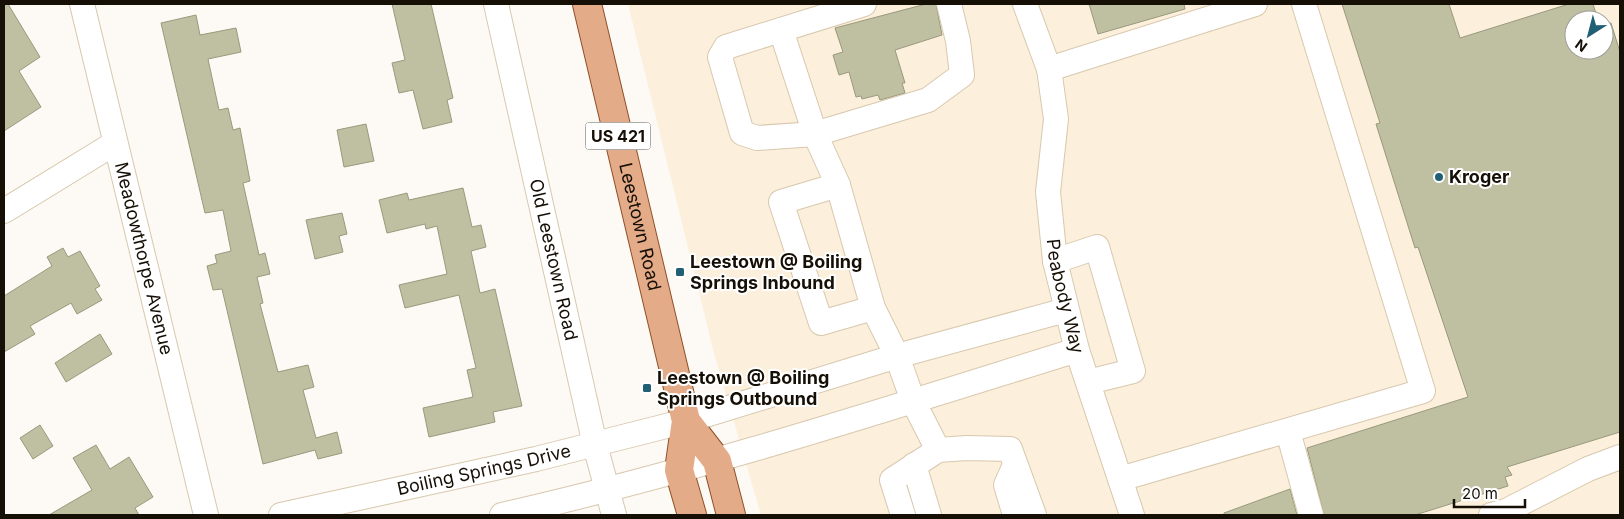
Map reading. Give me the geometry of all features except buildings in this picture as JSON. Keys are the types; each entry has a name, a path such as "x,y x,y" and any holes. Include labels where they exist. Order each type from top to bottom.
{"main road":[{"name":"Leestown Road","path":"587,4 686,421 679,470 692,515"},
{"name":"Leestown Road","path":"686,421 717,461 731,515"}],"street":[{"name":"Meadowthorpe Avenue","path":"82,4 206,515"},
{"name":"Old Leestown Road","path":"496,4 595,445 614,515"},
{"path":"864,4 726,47 720,57 742,133 757,138 815,134 928,100 962,75 958,41 949,4"},
{"name":"Peabody Way","path":"1025,4 1050,69 1056,119 1048,192 1055,261 1077,350 1132,515"},
{"path":"1050,69 1255,4"},
{"path":"1120,479 1423,391 1304,4"},
{"path":"781,30 815,134 838,185 873,308 898,356 913,400 938,450"},
{"path":"4,211 115,143"},
{"path":"838,185 781,202 821,323 873,308"},
{"path":"1055,261 1097,247 1133,371 1088,382"},
{"name":"Boiling Springs Drive","path":"280,515 595,445 686,421 898,356 1066,310"},
{"path":"502,515 717,461 1077,350"},
{"path":"1288,431 1312,515"},
{"path":"903,515 892,480 938,450 967,448 1010,449 1034,515"},
{"path":"1492,515 1506,511 1588,469 1620,458"},
{"path":"1015,515 1006,485 1016,464"},
{"path":"914,465 929,515"}],"shaded area":[{"path":"628,4 1620,4 1620,515 761,515 714,353"}],"place":[{"name":"Kroger","path":"1439,177"},
{"name":"Leestown @ Boiling Springs Inbound","path":"680,272"},
{"name":"Leestown @ Boiling Springs Outbound","path":"647,388"}]}
